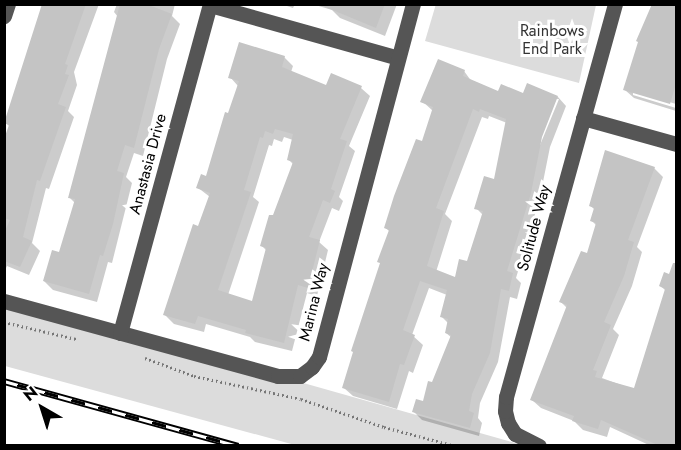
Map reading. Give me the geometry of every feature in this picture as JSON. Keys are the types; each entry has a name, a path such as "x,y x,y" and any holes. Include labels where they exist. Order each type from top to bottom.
{"street":[{"path":"4,16 8,4"},
{"name":"Marina Way","path":"4,301 278,376 300,376 312,367 319,357 413,4"},
{"name":"Solitude Way","path":"539,446 528,442 512,429 505,411 506,398 615,4"},
{"path":"210,5 398,58"},
{"name":"Anastasia Drive","path":"120,333 210,5"},
{"path":"583,118 676,144"}],"path":[{"path":"4,322 84,340"},
{"path":"139,355 194,376 300,399 384,427 456,446"}],"green space":[{"name":"Rainbows End Park","path":"436,4 596,5 579,83 425,41"},
{"path":"4,298 522,445 295,445 5,366"}],"building":[{"path":"42,4 86,4 65,64 68,65 65,74 69,75 58,104 66,107 40,181 37,180 23,237 32,241 20,267 4,261 4,233 10,220 4,218 4,139 9,125 4,123"},
{"path":"120,4 146,4 172,14 159,49 134,148 125,145 117,171 124,173 113,224 103,256 100,255 89,294 43,281 52,250 59,252 75,199 68,198"},
{"path":"318,4 385,4 376,28"},
{"path":"652,4 676,4 676,84 670,104 623,90 638,42 636,41"},
{"path":"239,42 285,56 282,67 326,85 331,73 362,86 340,139 347,141 331,189 335,191 330,203 323,200 309,237 320,240 308,288 298,285 284,343 245,333 246,330 198,316 195,324 163,315 193,224 198,226 210,193 196,188 201,174 206,176 225,112 228,113 239,81 228,78","holes":["275,129 293,134 287,160 293,162 273,215 269,215 260,246 266,248 252,301 218,290 251,192 244,190 260,137 263,138 265,131 273,134"]},
{"path":"438,59 465,70 463,76 498,91 501,84 523,93 527,83 558,96 542,137 531,193 507,271 513,273 509,291 501,289 490,353 472,394 469,411 474,413 470,428 412,412 416,399 423,401 428,381 432,382 451,335 445,333 448,319 440,317 447,290 420,281 403,330 415,335 404,365 400,364 389,402 342,388 353,352 351,351 380,263 377,262 389,230 384,228 394,196 416,139 422,141 433,107 420,102","holes":["473,109 479,112 480,109 506,119 494,179 484,176 474,209 483,211 467,261 459,259 455,277 427,266 444,211 436,208"]},
{"path":"605,150 655,167 628,240 634,242 624,276 604,322 611,325 593,370 597,371 595,377 634,388 665,289 659,286 664,272 669,274 673,263 676,263 676,446 660,446 601,420 598,429 572,421 574,416 530,400 567,305 559,302 581,251 587,253 596,223 590,221 594,208 589,206"}],"railway":[{"path":"4,381 238,446"}]}
